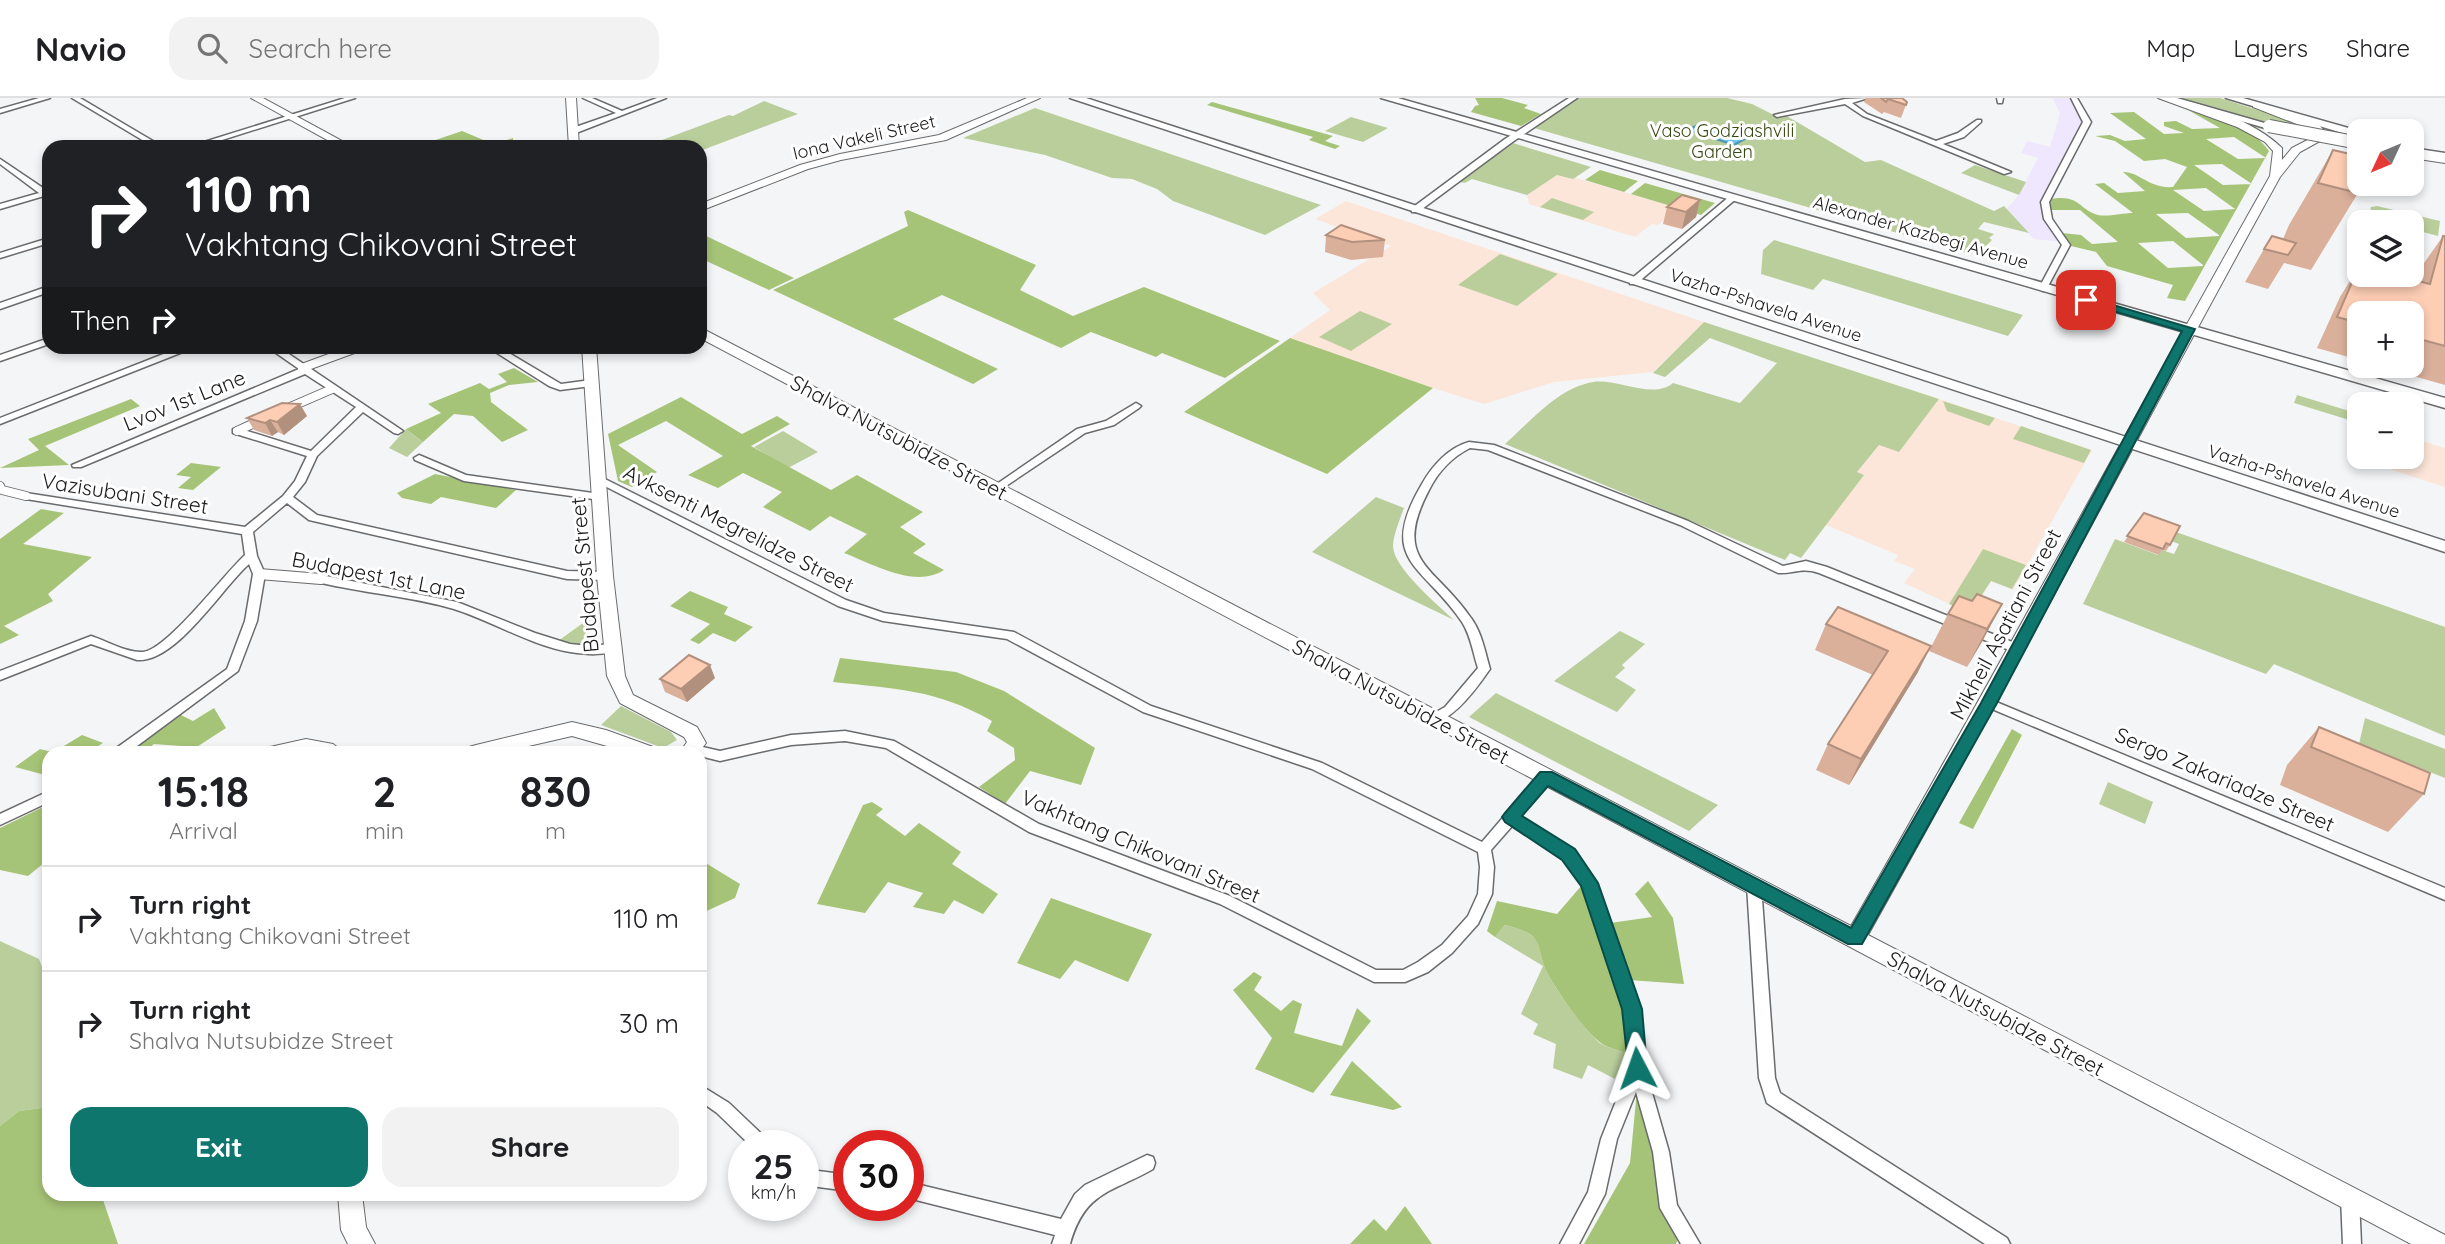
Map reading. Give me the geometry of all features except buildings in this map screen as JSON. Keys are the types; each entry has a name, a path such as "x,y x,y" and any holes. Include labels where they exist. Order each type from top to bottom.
{"main road":[{"path":"256,98 335,140"},
{"path":"571,98 573,140"},
{"name":"Iona Vakeli Street","path":"707,205 804,167 840,157 942,138 1035,98"},
{"name":"Vazha-Pshavela Avenue","path":"1075,98 2445,548"},
{"name":"Alexander Kazbegi Avenue","path":"1386,98 2445,403"},
{"path":"2164,98 2285,137 2316,140"},
{"path":"2164,98 2269,126 2347,142"},
{"path":"2231,98 2347,132"},
{"path":"2256,105 2316,128 2324,134 2299,148"},
{"path":"2238,124 2275,146 2279,154 2275,176"},
{"path":"2299,148 2347,144"},
{"name":"Mikheil Asatiani Street","path":"1855,939 1989,703 2189,329 2275,176 2299,148"},
{"path":"2424,153 2445,156"},
{"name":"Shalva Nutsubidze Street","path":"707,337 2437,1244"},
{"name":"Budapest Street","path":"589,354 605,576 616,676 626,699 691,732 697,743 695,746"},
{"path":"501,746 572,729 600,735 630,746"},
{"path":"351,1201 354,1230 362,1244"}],"street":[{"path":"0,111 47,98"},
{"path":"75,98 147,140"},
{"path":"215,140 352,98"},
{"path":"586,98 622,113"},
{"path":"572,131 663,98"},
{"path":"1415,210 1516,135 1574,98"},
{"path":"1777,115 1864,98"},
{"path":"2043,288 2066,245 2043,210 2045,202 2087,122 2074,98"},
{"path":"1845,101 1865,115 2007,172"},
{"path":"1934,144 1965,133 1979,121"},
{"path":"0,161 42,190"},
{"path":"0,207 42,196"},
{"path":"1633,282 1733,198"},
{"path":"0,256 42,242"},
{"path":"0,306 42,291"},
{"path":"0,358 42,343"},
{"path":"0,421 173,354"},
{"path":"282,354 398,431"},
{"name":"Lvov 1st Lane","path":"76,465 342,354"},
{"path":"503,354 552,384 591,383"},
{"path":"237,431 332,388"},
{"path":"996,488 1081,431 1110,423 1136,406"},
{"path":"128,746 232,671 251,621 258,574 251,556 247,531 287,498 300,482 313,455 361,408"},
{"path":"237,431 313,455"},
{"path":"1434,718 1449,710 1484,669 1468,620 1414,560 1406,543 1406,530 1432,475 1446,460 1469,445 1490,447 1684,523 1782,570 1806,565 1823,570 2018,649"},
{"path":"419,458 464,478 600,497"},
{"name":"Avksenti Megrelidze Street","path":"599,478 842,603 883,617 1010,635 1147,709 1317,766 1484,849"},
{"name":"Vazisubani Street","path":"0,486 26,496 247,531"},
{"path":"287,498 313,518 567,575 605,576"},
{"path":"0,676 91,640 138,656 154,653 172,641 237,566 251,556"},
{"name":"Budapest 1st Lane","path":"258,574 321,579 455,606 568,649 592,652 611,648"},
{"name":"Sergo Zakariadze Street","path":"1989,703 2445,894"},
{"name":"Vakhtang Chikovani Street","path":"707,754 720,756 791,740 845,736 889,744 1034,828 1226,900 1374,976 1405,976 1423,967 1447,949 1473,920 1485,894 1487,867 1484,849"},
{"path":"1484,849 1546,777"},
{"path":"0,820 42,799"},
{"path":"1511,817 1568,855 1589,883 1632,1009 1637,1068 1661,1152 1669,1208 1691,1244"},
{"path":"1754,886 1767,1078 1773,1098 2001,1244"},
{"path":"1569,1244 1596,1194 1609,1139 1637,1068"},
{"path":"707,1098 723,1108 746,1130"},
{"path":"924,1195 1063,1236 1088,1192 1123,1178 1147,1163"},
{"path":"2350,1198 2351,1244"}],"shaded area":[{"path":"2053,98 2071,98 2083,121 2041,205 2046,222 2063,242 2034,239 2006,210 2019,195 2038,158 2021,153 2027,141 2050,147 2060,114"},
{"path":"1557,174 1678,208 1658,225 1652,224 1635,237 1529,204 1527,195"},
{"path":"1346,201 1704,322 1653,372 1554,382 1484,404 1433,388 1290,338 1330,310 1313,293 1391,246 1315,219"},
{"path":"1939,399 2092,450 2013,590 1991,581 1971,614 1904,583 1915,569 1894,561 1898,555 1826,525 1863,475 1857,472 1879,445 1914,432"},
{"path":"2424,442 2445,448 2445,487 2389,469 2424,469"}],"green space":[{"path":"1475,98 1502,98 1528,105 1524,108 1541,114 1521,126 1471,112 1479,105"},
{"name":"Vaso Godziashvili Garden","path":"1578,98 1727,98 1752,104 1778,117 1785,115 1865,162 1881,160 1994,211 2004,206 2029,233 1984,222 1978,229 1994,234 1989,238 1992,240 1981,251 1970,254 1534,128"},
{"path":"2180,98 2220,98 2301,124 2309,137 2278,134 2226,118 2265,127 2267,123"},
{"path":"764,101 798,114 707,148 707,140 662,140 729,115 733,116"},
{"path":"1212,102 1333,136 1325,141 1340,146 1335,149 1309,140 1313,137 1207,105"},
{"path":"1035,108 1321,205 1265,235 1173,201 1157,189 1132,179 1112,178 1045,155 963,138"},
{"path":"2188,110 2243,129 2262,142 2269,151 2251,183 2222,164 2194,165 2223,185 2250,184 2185,301 2167,298 2173,285 2107,266 2096,252 2071,246 2062,233 2081,235 2092,244 2118,242 2080,210 2047,210 2051,199 2061,198 2074,201 2098,215 2133,213 2095,184 2104,183 2118,193 2145,191 2123,172 2129,172 2151,183 2173,187 2187,167 2165,159 2144,161 2115,141 2095,136 2110,135 2125,141 2146,139 2110,113 2134,112 2164,134 2184,133 2164,126 2164,122 2176,121 2192,129 2220,128","holes":["2234,137 2265,158 2238,159 2206,139","2206,188 2235,209 2204,211 2173,190","2188,213 2219,236 2186,238 2156,214","2173,241 2203,266 2168,268 2138,243"]},
{"path":"1351,117 1388,128 1363,142 1325,131"},
{"path":"462,131 483,140 436,140"},
{"path":"1513,143 1591,167 1573,179 1557,175 1527,195 1472,179 1465,183 1459,182"},
{"path":"1975,165 2026,182 2019,195 1961,173"},
{"path":"1600,170 1638,181 1624,192 1585,180"},
{"path":"1645,183 1715,203 1701,215 1631,194"},
{"path":"1552,198 1594,212 1583,220 1540,207"},
{"path":"2377,206 2394,210 2370,210 2371,207"},
{"path":"908,210 1036,265 1020,290 1073,316 1144,287 1280,341 1225,378 1162,353 1156,357 1091,332 1061,348 942,295 893,319 998,369 973,384 773,290 908,226 904,212"},
{"path":"2424,217 2440,221 2438,236 2424,232"},
{"path":"707,236 794,278 769,290 707,261"},
{"path":"1774,240 2023,315 2008,336 1823,279 1813,290 1761,274 1763,250"},
{"path":"1500,254 1558,274 1517,306 1458,285"},
{"path":"1360,311 1392,324 1351,351 1319,337"},
{"path":"1704,322 1939,399 1899,452 1879,445 1857,472 1864,475 1801,558 1790,553 1785,560 1505,444 1557,398 1580,385 1593,382 1645,389 1665,388 1673,383 1740,403 1777,363 1710,338 1665,377 1653,373"},
{"path":"1290,338 1433,388 1327,474 1184,412"},
{"path":"514,368 538,382 509,385 490,393 491,402 528,430 502,442 473,416 454,414 423,442 406,429 441,413 428,404 480,383 489,389 507,382 498,374"},
{"path":"2297,395 2347,410 2347,419 2294,403"},
{"path":"681,397 742,434 777,416 790,424 751,446 831,490 857,475 923,512 900,527 926,544 913,553 944,570 933,575 907,576 844,553 867,534 830,516 810,531 763,507 782,492 743,473 718,488 688,475 723,456 666,421 618,445 657,472 632,487 618,481 608,434"},
{"path":"131,399 140,406 45,446 69,465 0,468 39,450 28,439"},
{"path":"1943,401 1995,418 1989,426 1947,411"},
{"path":"2021,426 2091,450 2084,463 2013,439"},
{"path":"406,429 423,442 407,457 389,448"},
{"path":"783,431 818,452 788,468 754,447"},
{"path":"191,463 221,467 193,490 178,488 191,477 176,475"},
{"path":"435,474 516,490 496,508 441,497 431,504 402,498 397,493"},
{"path":"1376,497 1404,508 1393,545 1395,554 1417,585 1454,620 1312,552"},
{"path":"41,509 64,513 23,544 92,557 48,594 53,601 4,626 19,635 0,644 0,539"},
{"path":"2176,532 2445,627 2445,736 2274,664 2266,674 2083,604 2115,539 2158,555 2162,550 2174,554 2179,544 2171,541"},
{"path":"1983,549 2026,565 2012,589 1991,581 1970,613 1949,604"},
{"path":"690,591 728,607 724,614 753,627 735,642 713,633 699,644 690,640 710,624 670,606"},
{"path":"590,618 590,643 577,646 558,641"},
{"path":"1620,631 1645,644 1622,665 1625,668 1615,677 1636,690 1617,712 1554,681"},
{"path":"840,658 956,672 1004,691 1095,748 1081,785 1030,771 1005,804 979,787 1015,760 1014,748 987,731 992,721 972,710 934,696 833,682"},
{"path":"1496,693 1718,805 1689,831 1469,717"},
{"path":"621,706 671,732 677,740 666,746 658,746 601,725"},
{"path":"214,708 226,728 198,746 132,746 177,713 193,721"},
{"path":"2365,718 2445,749 2445,778 2359,744"},
{"path":"2012,729 2022,735 1973,829 1959,823"},
{"path":"82,735 103,743 98,746 64,746"},
{"path":"40,749 42,750 42,774 15,767"},
{"path":"2108,782 2153,802 2145,824 2099,804"},
{"path":"872,802 883,809 876,815 905,836 919,823 961,852 952,864 998,894 983,914 954,900 944,914 913,907 923,893 888,882 865,913 817,904 863,805"},
{"path":"42,807 42,865 28,876 0,870 0,828"},
{"path":"707,864 740,884 735,898 707,911"},
{"path":"1648,881 1673,918 1684,984 1629,980 1610,923 1652,917 1635,894"},
{"path":"1582,885 1627,1013 1626,1053 1603,1045 1580,1022 1550,978 1535,939 1519,929 1505,925 1495,937 1487,931 1497,901 1557,914"},
{"path":"1051,898 1152,934 1128,982 1075,960 1060,979 1017,963"},
{"path":"1505,925 1535,938 1554,985 1594,1038 1606,1046 1626,1053 1615,1079 1588,1065 1582,1079 1553,1068 1556,1044 1533,1034 1538,1024 1521,1014 1543,966 1495,937"},
{"path":"0,941 39,959 42,967 42,1108 19,1111 0,1126"},
{"path":"1254,972 1262,977 1254,990 1281,1011 1293,1000 1302,1004 1294,1033 1342,1046 1357,1008 1371,1021 1313,1093 1255,1069 1272,1038 1233,990"},
{"path":"1352,1061 1402,1107 1393,1110 1330,1095"},
{"path":"1638,1080 1678,1238 1676,1244 1584,1244 1630,1163"},
{"path":"42,1108 42,1201 103,1201 118,1244 0,1244 0,1126 19,1111"},
{"path":"1405,1206 1432,1244 1350,1244 1374,1219 1386,1231"}],"water":[{"path":"1699,124 1745,139 1734,145 1688,130"}],"route":[{"path":"1637,1068 1632,1009 1589,883 1568,855 1511,817 1546,777 1855,939 1989,703 2189,329 2086,300"}]}
